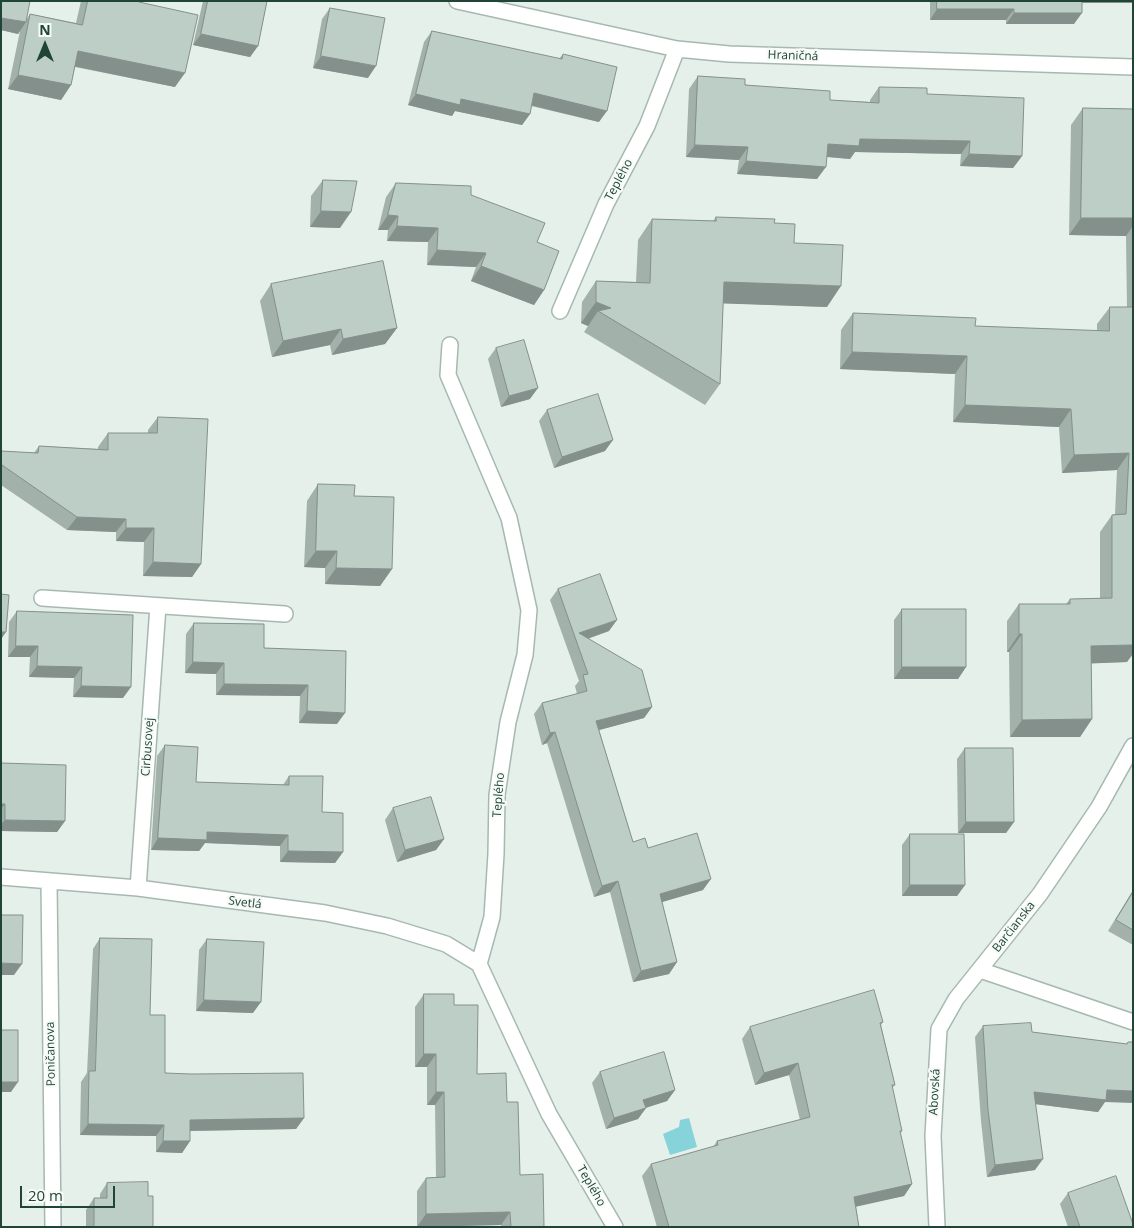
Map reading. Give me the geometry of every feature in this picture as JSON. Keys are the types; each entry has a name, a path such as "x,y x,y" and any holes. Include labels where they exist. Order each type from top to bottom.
{"street":[{"name":"Hraničná","path":"458,1 677,49 729,54 1133,67"},
{"name":"Teplého","path":"560,310 606,204 647,126 677,49"},
{"name":"Teplého","path":"450,345 448,375 509,518 530,610 525,655 508,722 497,794 492,917 479,964 549,1114 615,1227"},
{"path":"42,598 285,614"},
{"name":"Cirbusovej","path":"138,888 158,606"},
{"name":"Barčianska","path":"980,970 1040,894 1099,807 1133,746"},
{"name":"Svetlá","path":"1,877 138,888 326,913 387,926 446,944 479,964"},
{"name":"Poničanova","path":"49,882 53,1227"},
{"path":"980,970 1133,1022"},
{"name":"Abovská","path":"938,1227 933,1136 939,1029 956,999 980,970"}],"water":[{"path":"689,1118 697,1147 670,1155 663,1134 679,1127 680,1120"}],"building":[{"path":"1,1 30,1 26,22 1,18"},
{"path":"88,1 140,1 198,15 185,73 78,51 71,85 18,75 30,14 82,25"},
{"path":"208,1 267,1 258,46 201,34"},
{"path":"937,1 1082,1 1082,13 1014,13 1014,9 937,9"},
{"path":"330,8 385,18 376,66 321,56"},
{"path":"432,31 562,59 563,54 617,67 607,111 534,93 530,114 461,99 460,105 416,94"},
{"path":"698,76 745,79 745,85 830,91 830,100 879,103 879,87 927,88 927,94 1024,98 1022,156 969,154 970,141 860,139 859,146 828,144 826,167 746,161 748,147 695,145"},
{"path":"1083,108 1133,109 1133,218 1081,218"},
{"path":"323,180 357,181 351,212 321,211"},
{"path":"396,183 471,186 471,195 545,223 537,242 559,251 544,290 481,266 486,253 437,250 438,228 397,226 398,216 388,215"},
{"path":"716,217 775,219 774,223 795,224 794,243 843,245 841,286 724,282 720,384 598,311 611,308 596,302 596,281 650,283 652,219 716,221"},
{"path":"383,261 397,328 343,339 341,329 283,341 271,284"},
{"path":"1110,307 1133,307 1133,645 1091,646 1092,719 1022,720 1022,634 1019,634 1019,604 1070,604 1070,599 1112,598 1112,515 1126,514 1129,453 1074,455 1071,409 965,405 967,356 852,352 853,313 976,318 975,326 1109,331"},
{"path":"524,340 538,388 509,396 496,348"},
{"path":"598,394 613,440 562,457 547,410"},
{"path":"158,417 208,419 201,564 153,562 154,528 126,528 126,519 77,517 2,465 1,472 1,451 38,453 39,446 108,450 108,433 157,433"},
{"path":"318,484 355,485 354,496 394,497 392,569 336,568 337,551 316,551"},
{"path":"600,574 617,620 579,633 642,670 652,707 596,721 633,842 645,838 648,848 697,833 711,879 660,894 677,962 641,971 618,881 602,886 555,732 550,733 542,703 587,691 583,675 588,674 558,589"},
{"path":"1,594 9,595 6,632 1,632"},
{"path":"902,609 966,609 966,667 902,667"},
{"path":"17,611 133,615 131,687 81,686 82,667 37,666 38,646 16,646"},
{"path":"194,623 264,624 264,648 346,651 345,713 307,711 308,685 224,684 224,663 193,662"},
{"path":"165,745 198,747 196,782 289,785 289,776 323,776 322,812 343,813 343,852 288,851 288,835 207,832 207,840 158,838"},
{"path":"965,748 1013,748 1014,822 966,822"},
{"path":"1,763 66,765 65,821 5,820 5,804 1,804"},
{"path":"431,797 444,839 405,850 393,808"},
{"path":"910,834 964,834 965,885 910,885"},
{"path":"1133,892 1133,930 1116,920"},
{"path":"1,915 23,915 22,964 1,963"},
{"path":"100,938 152,939 150,1015 165,1015 165,1073 303,1073 304,1118 190,1120 190,1141 163,1141 164,1125 88,1124 89,1071 95,1071"},
{"path":"207,939 264,942 261,1002 204,1000"},
{"path":"874,990 883,1022 880,1023 895,1085 892,1085 912,1184 854,1197 859,1227 669,1227 651,1164 718,1145 717,1141 810,1117 798,1063 764,1073 750,1027"},
{"path":"424,994 454,994 454,1005 478,1005 477,1074 506,1073 507,1102 518,1102 520,1175 543,1174 544,1227 511,1227 510,1212 426,1214 426,1178 445,1177 444,1092 436,1092 436,1054 424,1054"},
{"path":"1031,1023 1032,1032 1127,1044 1128,1042 1133,1042 1133,1091 1107,1090 1106,1100 1034,1092 1043,1159 995,1165 988,1110 983,1026"},
{"path":"1,1030 18,1030 18,1082 1,1082"},
{"path":"664,1052 675,1090 643,1100 646,1108 614,1118 600,1072"},
{"path":"1116,1176 1133,1227 1080,1227 1068,1193"},
{"path":"148,1182 148,1196 153,1196 153,1227 94,1227 94,1198 107,1198 107,1183"}]}
